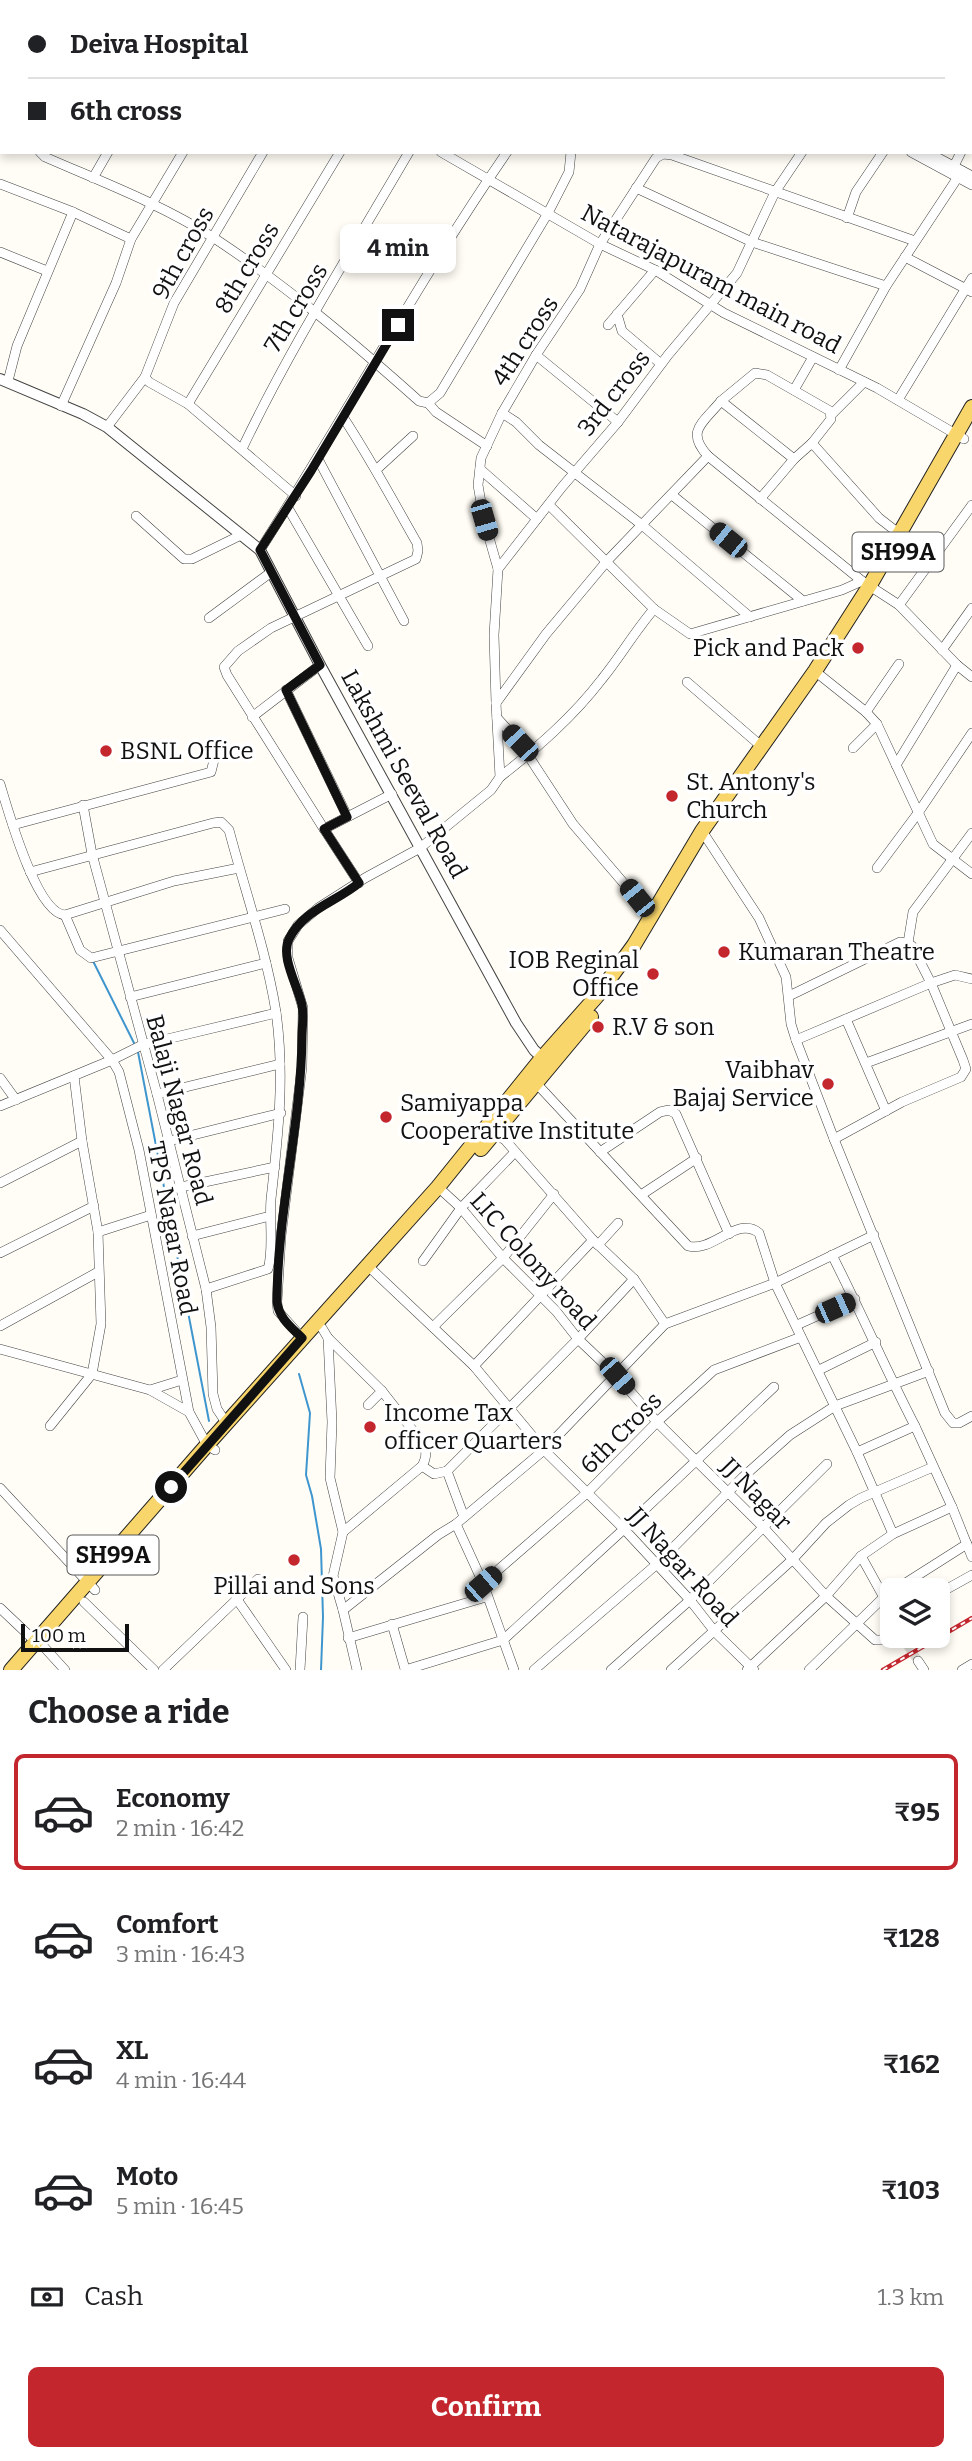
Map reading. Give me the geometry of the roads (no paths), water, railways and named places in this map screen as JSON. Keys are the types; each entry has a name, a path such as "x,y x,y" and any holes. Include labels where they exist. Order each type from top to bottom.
{"main road":[{"name":"SH99A","path":"601,999 651,915 761,746 815,671 903,537 961,437 972,407"},
{"name":"SH99A","path":"961,437 972,425"},
{"name":"SH99A","path":"441,1190 641,950 705,835 821,676 870,585"},
{"name":"SH99A","path":"22,1670 40,1644 302,1338 496,1134 536,1083 547,1062"},
{"name":"SH99A","path":"219,1438 325,1333 370,1268"},
{"name":"SH99A","path":"11,1670 83,1602 91,1587"}],"street":[{"path":"42,154 152,204 212,238 314,312 419,401 428,403 436,412 487,446"},
{"path":"93,178 107,154"},
{"path":"61,406 116,283 131,239 182,154"},
{"name":"9th cross","path":"107,427 145,377 174,303 262,154"},
{"name":"8th cross","path":"188,404 339,154"},
{"name":"7th cross","path":"242,449 266,398 314,312 409,154"},
{"name":"Natarajapuram main road","path":"443,154 600,244 655,270 710,305 864,382 961,437"},
{"path":"260,550 296,496 433,265 506,154"},
{"path":"428,403 440,393 548,213 569,172 571,154"},
{"name":"4th cross","path":"480,469 481,458 502,413 536,355 580,289 600,244 651,164 663,154 672,155 775,192"},
{"name":"3rd cross","path":"498,569 737,273 775,192 801,154"},
{"path":"847,218 856,192 882,154"},
{"path":"916,154 972,176"},
{"path":"930,154 959,171 972,185"},
{"path":"839,370 886,286 959,171 961,154"},
{"path":"0,184 73,212 131,239"},
{"path":"636,188 752,242 886,286"},
{"path":"775,192 915,242"},
{"path":"4,380 73,212"},
{"path":"0,252 47,271"},
{"path":"905,257 969,290"},
{"path":"608,325 655,270"},
{"path":"898,400 969,290 972,278"},
{"path":"617,314 622,331 661,364"},
{"path":"536,355 618,422"},
{"path":"794,390 813,357"},
{"path":"831,415 824,407 760,372 749,377 721,401 699,428 696,436 698,444 708,456 870,585 900,605 942,650 972,677"},
{"path":"145,377 149,382 188,404 296,496"},
{"name":"Lakshmi Seeval Road","path":"4,380 107,427 260,550 270,573 516,1023 534,1050 547,1062"},
{"path":"760,499 794,459 812,443 831,419 831,415 864,382"},
{"path":"721,401 794,459"},
{"path":"502,413 642,525 750,617"},
{"path":"343,417 417,543 416,559 271,628 238,651 225,667 227,675 253,717 359,883"},
{"path":"376,470 413,436"},
{"path":"812,443 879,518 903,537"},
{"path":"496,703 546,634 607,561 708,456"},
{"path":"318,459 404,621"},
{"path":"480,469 537,519"},
{"path":"302,1338 278,1311 277,1302 281,1236 302,1067 303,1008 288,958 288,941 299,925 318,908 420,848 483,799 498,782 500,776 494,635 498,569 484,520 478,485 480,469"},
{"path":"672,495 803,601"},
{"path":"549,505 654,609 690,634 842,590 870,585"},
{"path":"900,605 972,505"},
{"path":"288,508 368,646"},
{"path":"136,516 184,559 192,559 241,535"},
{"path":"209,618 270,573"},
{"path":"942,650 972,608"},
{"path":"500,776 565,722 603,679 654,609"},
{"path":"866,712 899,664"},
{"path":"253,717 320,665"},
{"path":"896,765 957,665"},
{"path":"821,676 877,724 933,844 972,874"},
{"path":"687,682 761,746"},
{"path":"286,690 347,817"},
{"path":"496,718 520,743 573,824 651,915"},
{"path":"853,748 877,724"},
{"path":"877,868 972,733"},
{"path":"13,825 211,772 216,752"},
{"path":"0,784 30,872 51,909 57,914 65,915 174,881 239,868"},
{"path":"324,829 392,794"},
{"name":"Balaji Nagar Road","path":"83,805 92,854 130,997 140,1046 157,1094 206,1289 211,1326 213,1394 219,1438"},
{"path":"30,872 221,822 229,831 255,916 276,1013 281,1113 270,1216 268,1269 206,1289"},
{"path":"908,943 913,912 972,833"},
{"path":"705,835 759,918 786,977 791,1024 796,1040 950,1420 959,1423 972,1416"},
{"path":"65,915 80,950 91,958 285,909"},
{"name":"TPS Nagar Road","path":"1,932 112,1060 119,1072 151,1215 188,1412 219,1438"},
{"path":"789,996 900,942 908,943 931,983 966,1069 961,1077 886,1111 834,1139"},
{"path":"130,997 266,963"},
{"path":"796,1040 931,983 955,975 972,979"},
{"path":"0,1106 140,1046 276,1013"},
{"path":"846,1019 886,1111"},
{"path":"866,1063 972,1024"},
{"path":"157,1094 280,1064"},
{"path":"50,1426 92,1374 101,1324 98,1232 74,1076"},
{"path":"0,1078 16,1100"},
{"path":"536,1083 688,1246 705,1246 741,1227 753,1228 759,1233 775,1283 857,1452 893,1534"},
{"path":"600,1152 660,1112 669,1110 676,1114 729,1234"},
{"path":"169,1142 281,1113"},
{"path":"496,1134 505,1140 595,1243 634,1279 666,1324"},
{"path":"0,1183 82,1141"},
{"path":"423,1261 461,1208 514,1153"},
{"path":"641,1195 696,1158"},
{"path":"181,1187 275,1167"},
{"name":"LIC Colony road","path":"441,1190 461,1208 503,1258 556,1311 578,1339 617,1376 657,1422"},
{"path":"433,1327 503,1258 554,1194"},
{"path":"0,1253 94,1206"},
{"path":"98,1232 151,1215"},
{"path":"192,1236 270,1216"},
{"path":"474,1366 618,1223"},
{"path":"343,1610 438,1535 460,1521 544,1450 666,1324 775,1283 874,1235"},
{"path":"832,1255 915,1426 972,1557"},
{"name":"JJ Nagar Road","path":"370,1268 474,1366 544,1450 657,1564 750,1669"},
{"path":"0,1326 99,1272"},
{"path":"422,1466 434,1474 447,1471 634,1279"},
{"path":"797,1325 855,1299"},
{"path":"325,1333 382,1391 426,1449 422,1466 343,1532"},
{"path":"325,1333 332,1422 330,1478 343,1532 333,1576 357,1670"},
{"name":"6th Cross","path":"483,1584 588,1492 657,1422 714,1370 802,1337"},
{"path":"818,1370 876,1342"},
{"path":"0,1349 150,1390 188,1412"},
{"path":"534,1670 657,1564 790,1436 835,1406 929,1371"},
{"path":"150,1390 182,1380"},
{"path":"392,1624 405,1670 503,1640 774,1387"},
{"path":"368,1405 382,1391"},
{"name":"JJ Nagar","path":"657,1422 764,1528 826,1596 875,1640 880,1640"},
{"path":"857,1452 915,1426"},
{"path":"611,1670 690,1600 827,1464"},
{"path":"671,1670 792,1560 826,1523 861,1498 933,1467"},
{"path":"447,1471 460,1521 514,1670"},
{"path":"0,1488 91,1587"},
{"path":"750,1669 826,1596 861,1556 893,1534 952,1507"},
{"path":"914,1578 967,1544"},
{"path":"861,1556 880,1580"},
{"path":"950,1587 972,1575"},
{"path":"163,1670 258,1579"},
{"path":"348,1638 486,1597"},
{"path":"236,1598 286,1670"},
{"path":"83,1602 154,1670"},
{"path":"809,1670 880,1602"},
{"path":"0,1608 65,1670"},
{"path":"300,1670 303,1617"},
{"path":"918,1661 924,1670"},
{"path":"962,1670 972,1664"}],"waterway":[{"path":"93,961 134,1043"},
{"path":"138,1052 209,1421"},
{"path":"299,1374 310,1413 306,1475 321,1549 321,1670"}],"tunnel":[{"path":"909,1648 918,1661"}],"railway":[{"path":"883,1670 972,1618"}],"place":[{"name":"Pick and Pack","path":"858,648"},
{"name":"BSNL Office","path":"106,751"},
{"name":"St. Antony's Church","path":"672,796"},
{"name":"Kumaran Theatre","path":"724,952"},
{"name":"IOB Reginal Office","path":"653,974"},
{"name":"R.V & son","path":"598,1027"},
{"name":"Vaibhav Bajaj Service","path":"828,1084"},
{"name":"Samiyappa Cooperative Institute","path":"386,1117"},
{"name":"Income Tax officer Quarters","path":"370,1427"},
{"name":"Pillai and Sons","path":"294,1560"}]}
